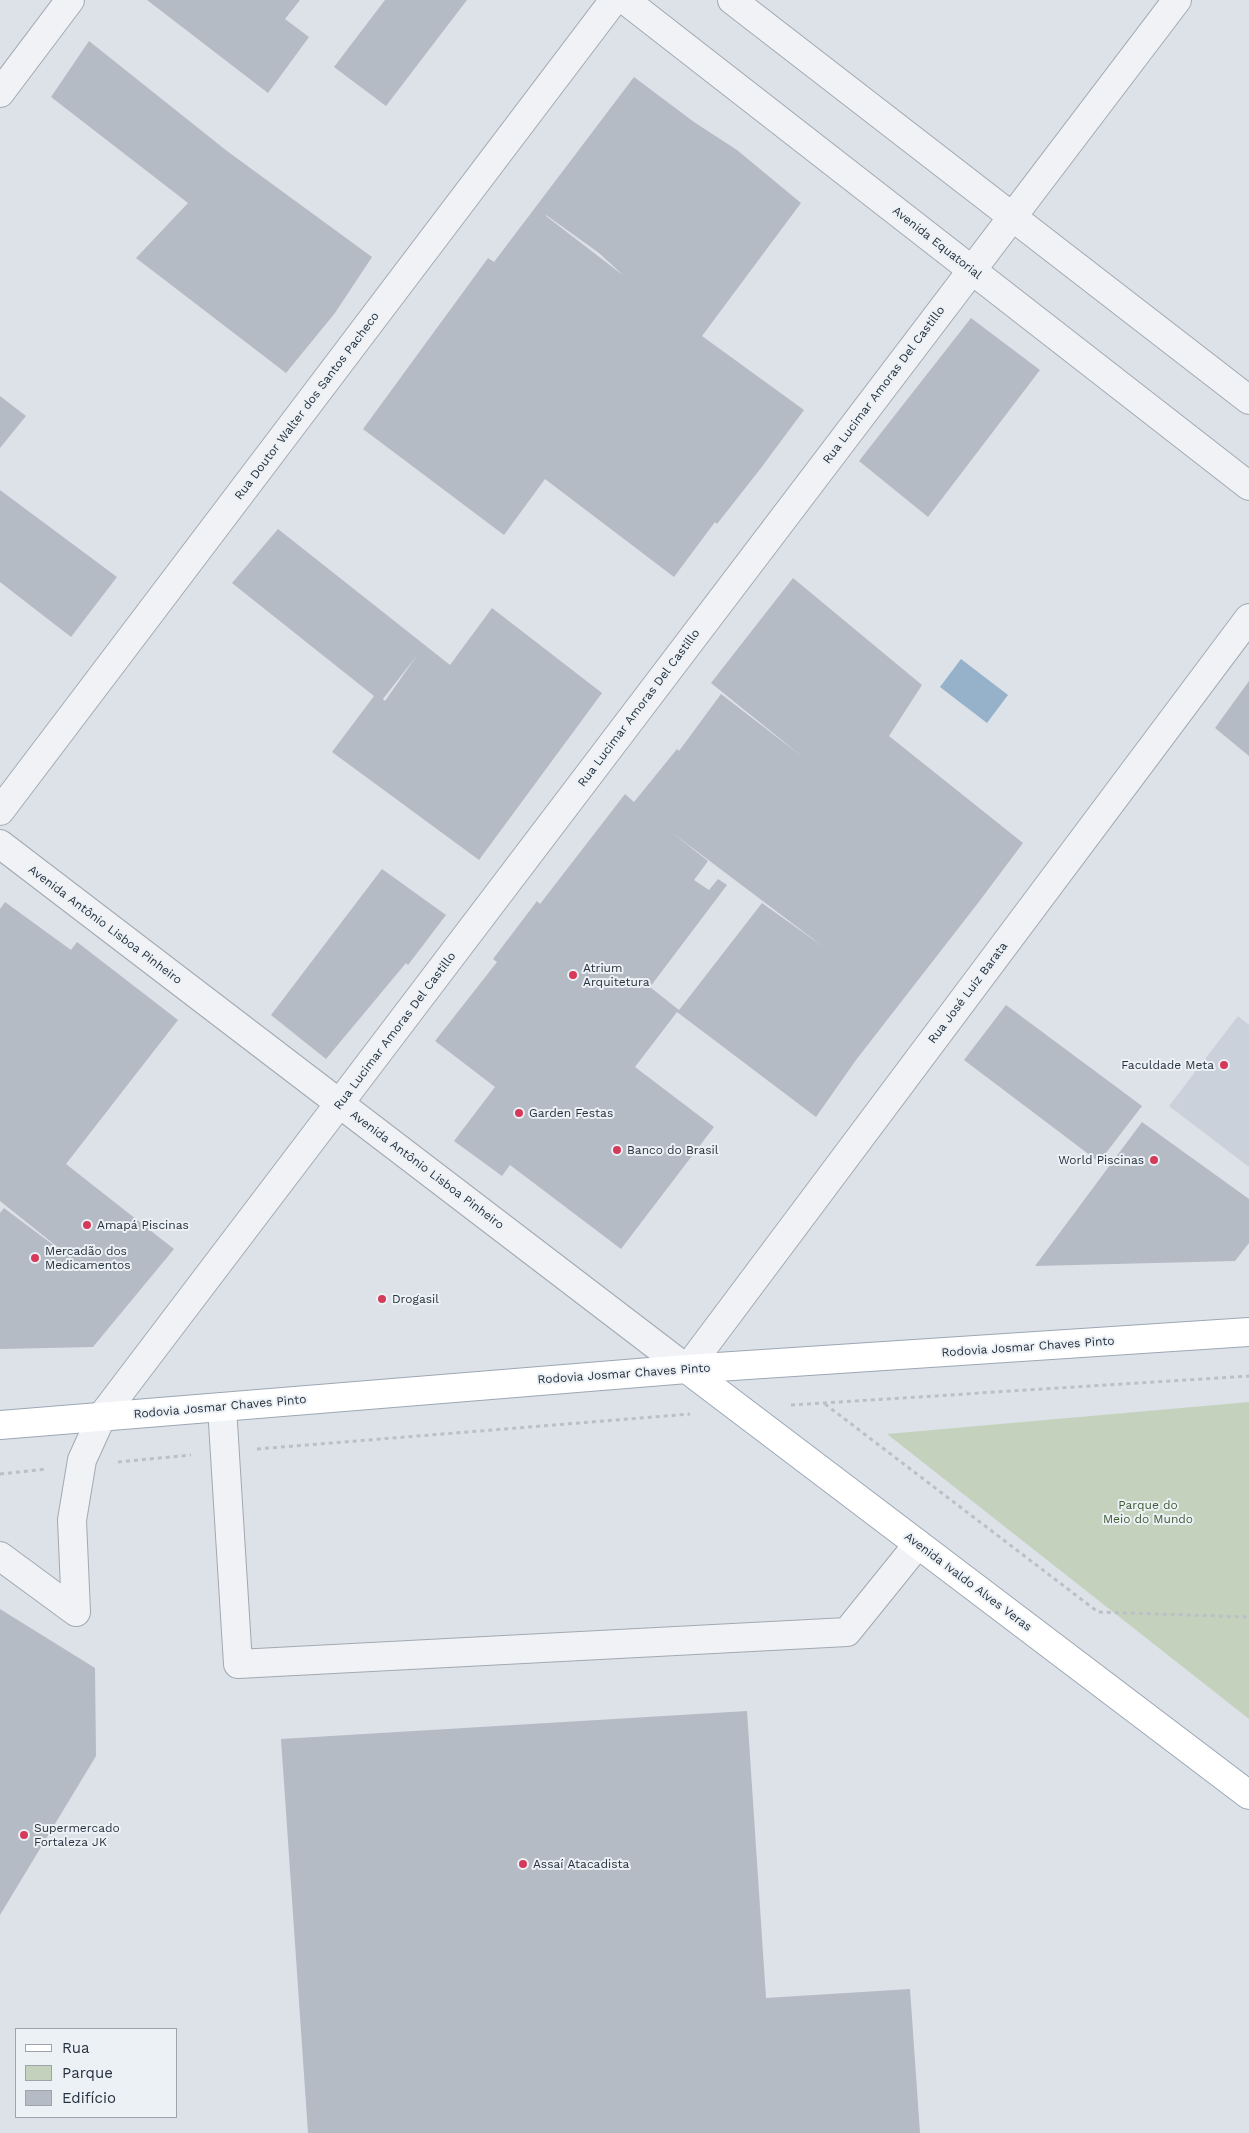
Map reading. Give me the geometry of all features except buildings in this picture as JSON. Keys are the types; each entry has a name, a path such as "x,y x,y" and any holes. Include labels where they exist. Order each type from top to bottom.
{"main road":[{"name":"Rodovia Josmar Chaves Pinto","path":"0,1425 687,1369 1249,1332"},
{"name":"Avenida Ivaldo Alves Veras","path":"687,1369 1249,1795"}],"street":[{"path":"0,93 70,0"},
{"name":"Rua Doutor Walter dos Santos Pacheco","path":"0,811 614,0"},
{"name":"Avenida Equatorial","path":"625,0 1249,486"},
{"path":"732,0 1249,400"},
{"name":"Rua Lucimar Amoras Del Castillo","path":"0,1556 76,1612 72,1520 81,1466 102,1416 1177,0"},
{"name":"Rua José Luiz Barata","path":"687,1369 1249,618"},
{"name":"Avenida Antônio Lisboa Pinheiro","path":"0,844 687,1369"},
{"path":"222,1406 238,1664 847,1632 918,1544"}],"path":[{"path":"0,1474 225,1452 740,1409 1249,1376"},
{"path":"824,1403 1098,1612 1249,1617"}],"shaded area":[{"name":"Faculdade Meta","path":"1238,1016 1249,1025 1249,1167 1169,1106"}],"green space":[{"name":"Parque do Meio do Mundo","path":"1249,1402 1249,1719 887,1434"}],"water":[{"path":"961,659 1008,695 987,723 940,687"}],"place":[{"name":"Atrium Arquitetura","path":"573,975"},
{"name":"Faculdade Meta","path":"1224,1065"},
{"name":"Garden Festas","path":"519,1113"},
{"name":"Banco do Brasil","path":"617,1150"},
{"name":"World Piscinas","path":"1154,1160"},
{"name":"Amapá Piscinas","path":"87,1225"},
{"name":"Mercadão dos Medicamentos","path":"35,1258"},
{"name":"Drogasil","path":"382,1299"},
{"name":"Supermercado Fortaleza JK","path":"24,1835"},
{"name":"Assaí Atacadista","path":"523,1864"}]}
